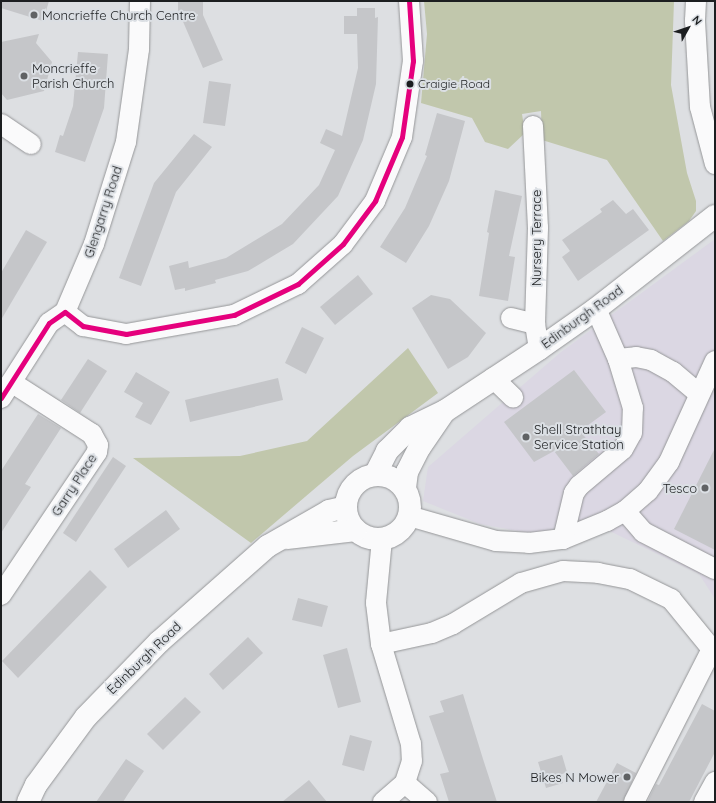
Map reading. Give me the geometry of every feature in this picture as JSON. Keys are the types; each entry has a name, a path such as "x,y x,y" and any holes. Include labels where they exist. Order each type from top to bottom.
{"main road":[{"name":"Edinburgh Road","path":"376,473 387,451 410,428 445,411 539,349 596,309 715,216"},
{"name":"Edinburgh Road","path":"405,488 407,472 420,447 445,411"},
{"path":"376,473 398,481 405,488 410,507 409,516 397,533 382,539 370,538 356,530 347,515 346,507 352,488 359,481 376,473"},
{"name":"Edinburgh Road","path":"28,802 36,785 86,717 116,684 203,601 259,553 329,511 346,507"},
{"name":"Edinburgh Road","path":"284,538 356,530"}],"street":[{"name":"Glengarry Road","path":"66,312 94,244 126,142 139,50 140,1"},
{"path":"6,390 49,323 66,312 83,326 126,334 234,315 298,284 343,244 375,201 402,137 412,61 408,1"},
{"path":"696,1 695,21 700,107 715,164"},
{"path":"1,124 32,144"},
{"name":"Nursery Terrace","path":"533,126 538,228 536,324 539,349"},
{"path":"563,539 574,493 579,486 623,449 632,433 633,408 618,360 596,309"},
{"path":"511,318 536,324"},
{"path":"618,360 636,357 651,360 673,372 699,394"},
{"path":"409,516 496,541 529,543 563,539 588,531 625,511 648,491 669,462 715,360"},
{"path":"493,378 513,397"},
{"name":"Garry Place","path":"1,595 97,452 98,445 92,434 6,390"},
{"path":"625,511 643,532 715,569"},
{"path":"382,539 376,603 381,644 411,744 412,761 405,783 383,802"},
{"path":"381,644 432,633 453,624 521,583 563,571 598,573 630,579 671,599 713,651 634,802"},
{"path":"704,802 715,782"},
{"path":"405,783 427,802"}],"shaded area":[{"path":"715,239 715,599 699,574 597,525 545,536 480,524 423,501 428,467 561,352"}],"green space":[{"path":"424,1 674,1 671,85 687,173 696,201 696,211 689,221 663,241 607,160 542,140 541,111 522,114 525,133 508,149 485,142 472,118 421,103 427,34"},
{"path":"408,348 438,393 353,456 251,543 133,458 240,456 307,441"}],"building":[{"name":"Moncrieffe Church Centre","path":"1,1 49,1 43,21 1,8"},
{"path":"178,1 203,1 203,15 223,60 203,68 178,10"},
{"path":"357,8 375,8 375,18 378,17 376,84 363,140 338,196 293,244 248,271 215,280 216,283 185,291 185,288 175,290 169,266 188,261 189,268 226,258 282,224 319,185 335,150 320,143 326,129 342,136 358,68 357,34 344,34 344,16 357,16"},
{"name":"Moncrieffe Parish Church","path":"39,34 36,43 52,62 44,91 7,100 1,93 1,42"},
{"path":"78,52 108,54 104,108 85,162 55,152 60,135 63,136 73,106"},
{"path":"209,81 231,84 225,126 203,123"},
{"path":"437,113 465,121 449,181 429,226 406,263 380,247 405,208 427,156 425,155"},
{"path":"194,134 212,147 176,192 141,286 119,278 154,183"},
{"path":"495,190 522,196 509,256 515,257 508,301 479,296 489,233 487,232"},
{"path":"613,200 626,214 633,209 649,230 578,281 562,257 570,251 562,240 602,212 600,209"},
{"path":"26,230 47,242 1,320 1,273"},
{"path":"358,275 373,294 335,325 320,307"},
{"path":"431,295 450,299 486,333 468,357 448,369 412,308"},
{"path":"302,327 324,338 306,374 285,363"},
{"path":"88,359 107,371 80,413 61,400"},
{"path":"574,370 606,412 580,431 599,454 573,476 554,451 534,462 504,422"},
{"path":"136,372 170,392 151,425 135,417 143,403 124,392"},
{"path":"278,378 283,400 190,422 185,400"},
{"path":"38,414 61,428 25,484 31,487 1,533 1,471"},
{"name":"Tesco","path":"715,448 715,550 674,529"},
{"path":"113,457 126,466 76,542 63,533"},
{"path":"166,510 180,529 128,568 114,549"},
{"path":"90,570 107,587 18,678 2,661"},
{"path":"298,598 328,606 322,627 292,620"},
{"path":"248,637 263,653 223,690 209,674"},
{"path":"347,648 361,702 338,708 323,655"},
{"path":"463,694 497,802 449,802 440,774 449,772 429,716 444,712 440,701"},
{"path":"185,697 201,712 163,750 147,734"},
{"path":"702,704 715,711 715,752 689,802 647,802 656,784 659,785"},
{"path":"350,735 372,741 364,771 342,765"},
{"path":"562,755 567,772 560,775 563,783 546,788 538,762"},
{"path":"126,759 144,771 123,802 96,802"},
{"path":"617,763 636,773 623,802 596,802"},
{"path":"309,780 327,802 282,802"}],"transit line":[{"path":"1,398 49,323 65,312 83,326 126,334 234,315 298,284 343,244 375,201 402,137 413,61 409,1"}],"place":[{"name":"Moncrieffe Church Centre","path":"34,15"},
{"name":"Moncrieffe Parish Church","path":"24,76"},
{"name":"Craigie Road","path":"410,84"},
{"name":"Shell Strathtay Service Station","path":"526,437"},
{"name":"Tesco","path":"705,488"},
{"name":"Bikes N Mower","path":"627,777"}]}
